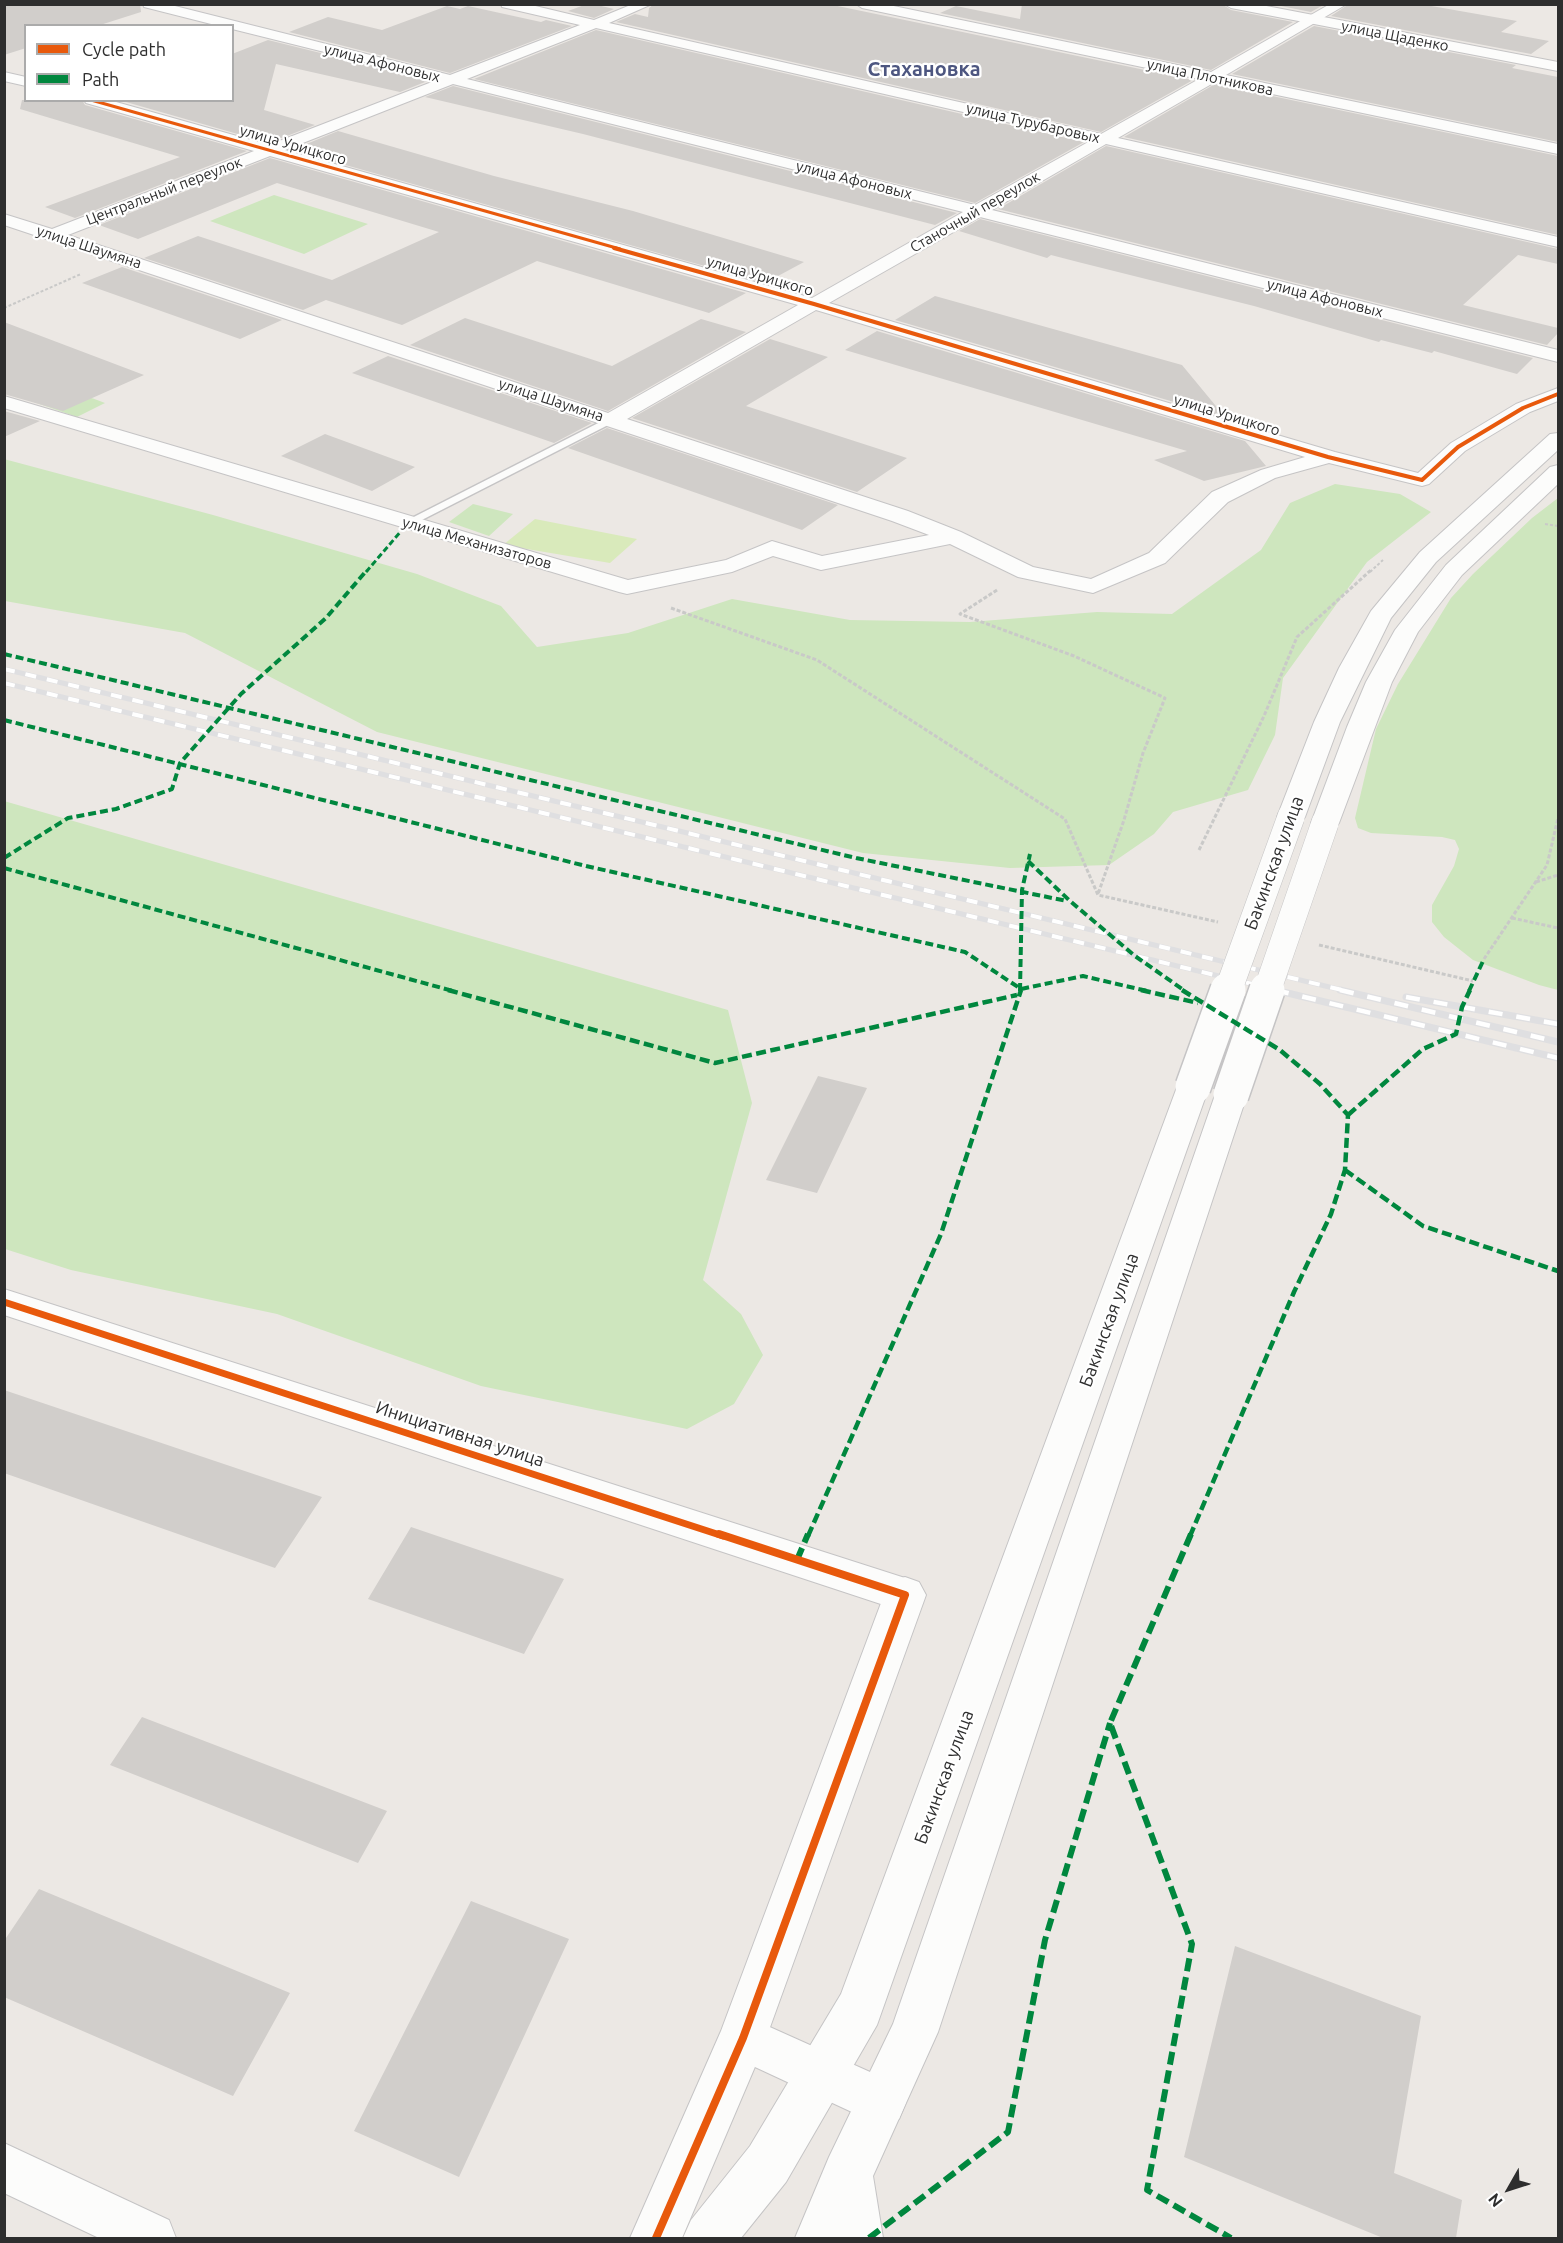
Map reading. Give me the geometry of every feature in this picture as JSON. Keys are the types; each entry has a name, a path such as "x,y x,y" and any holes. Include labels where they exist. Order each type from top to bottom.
{"main road":[{"name":"улица Щаденко","path":"1231,4 1558,67"},
{"name":"Бакинская улица","path":"820,2238 914,2032 1212,1091 1291,817 1327,722 1380,616 1428,557 1558,439"},
{"name":"Бакинская улица","path":"709,2238 768,2164 860,2008 1212,1091 1325,823 1379,682 1407,630 1454,570 1558,472"},
{"path":"656,2238 743,2038 905,1595"},
{"path":"847,2175 857,2238"}],"street":[{"name":"улица Афоновых","path":"149,4 228,24"},
{"name":"улица Турубаровых","path":"507,4 1558,242"},
{"name":"Центральный переулок","path":"52,235 646,4"},
{"name":"улица Плотникова","path":"862,4 1558,149"},
{"name":"Станочный переулок","path":"610,420 1341,4"},
{"name":"улица Афоновых","path":"234,25 1558,356"},
{"path":"4,76 24,81"},
{"name":"улица Урицкого","path":"98,102 814,304 1328,457 1422,480 1458,447 1523,408 1558,394"},
{"name":"улица Шаумяна","path":"4,219 900,516 953,537 1026,572 1093,586 1157,558 1220,497 1268,474 1328,457"},
{"name":"улица Механизаторов","path":"4,402 627,587 732,565 772,548 821,563 953,537"},
{"name":"Инициативная улица","path":"4,1302 905,1595"},
{"path":"743,2038 882,2102"},
{"path":"4,2167 150,2238"}],"lane":[{"path":"408,523 610,420"}],"path":[{"path":"1199,850 1264,716 1297,637 1385,558"},
{"path":"1026,572 960,614 1074,656 1165,698 1143,753 1124,820 1098,895"},
{"path":"664,605 817,660 1065,819 1098,895"},
{"path":"1484,958 1547,865 1558,818"},
{"path":"1536,882 1558,875"},
{"path":"1098,895 1223,924"},
{"path":"1512,918 1558,928"},
{"path":"1314,944 1473,981"}],"green space":[{"path":"274,195 368,224 304,254 210,221"},
{"path":"15,369 105,403 77,417 5,392"},
{"path":"4,459 213,515 417,574 501,606 537,647 628,633 732,599 850,620 970,622 1097,612 1172,614 1261,550 1290,503 1335,484 1400,494 1431,512 1367,562 1283,678 1275,735 1248,790 1173,812 1154,834 1109,865 1010,868 863,853 377,732 185,633 5,601"},
{"path":"1558,498 1558,990 1473,960 1444,937 1432,922 1432,905 1454,866 1459,849 1455,840 1442,837 1371,833 1358,828 1355,818 1376,729 1398,684 1451,598 1532,518"},
{"path":"473,504 513,514 489,536 449,522"},
{"path":"535,519 637,539 610,563 503,545"},
{"path":"4,801 728,1010 752,1103 703,1280 741,1314 763,1355 734,1404 687,1429 481,1386 277,1314 71,1270 5,1249"}],"building":[{"path":"4,4 140,4 141,12 103,24 24,24 24,49 4,55"},
{"path":"587,4 614,9 594,18 568,11"},
{"path":"654,4 828,4 1193,80 1101,132 616,22 635,14 648,17 649,8"},
{"path":"1022,4 1222,4 1231,10 1293,22 1211,70 940,13 956,6 1020,19"},
{"path":"1271,4 1325,4 1311,12"},
{"path":"1349,4 1420,4 1517,21 1501,32 1549,41 1531,54 1331,16"},
{"path":"447,6 460,9 468,6 541,22 546,20 572,26 450,73 289,32 328,17 382,30"},
{"path":"1314,26 1516,65 1512,68 1558,77 1558,142 1232,74"},
{"path":"596,30 1084,142 975,203 474,79"},
{"path":"268,40 430,80 400,92 276,64 264,110 315,125 269,143 126,102 234,102 234,53"},
{"path":"1215,84 1558,156 1558,235 1124,137"},
{"path":"453,86 957,213 935,225 583,134 425,97"},
{"path":"22,100 24,102 83,102 85,105 247,151 75,218 45,207 180,157 20,109"},
{"path":"338,131 494,176 633,211 804,262 765,283 292,150"},
{"path":"1106,146 1558,249 1558,264 1518,255 1463,305 1558,328 1558,333 1547,345 998,209"},
{"path":"270,158 746,293 709,313 537,261 402,325 326,300 303,310 144,258 198,236 332,280 439,232 277,183 138,239 99,225"},
{"path":"980,219 1533,358 1517,374 1434,351 1432,353 1381,340 1379,342 1254,306 1051,255 1047,258 959,231"},
{"path":"122,267 282,320 240,339 82,283"},
{"path":"935,296 1182,365 1225,417 895,320"},
{"path":"465,318 612,366 701,319 746,332 608,411 410,345"},
{"path":"4,322 144,375 63,411 4,394"},
{"path":"877,331 1245,441 1266,466 1204,481 1154,460 1187,451 845,350"},
{"path":"770,339 828,357 746,406 907,458 857,492 632,418"},
{"path":"388,356 592,423 554,443 352,373"},
{"path":"4,411 40,421 4,437"},
{"path":"607,428 838,505 802,530 568,448"},
{"path":"325,434 415,467 372,491 281,456"},
{"path":"818,1076 867,1088 817,1193 766,1180"},
{"path":"4,1390 322,1497 275,1568 4,1473"},
{"path":"411,1527 564,1579 524,1654 368,1599"},
{"path":"142,1717 387,1811 358,1863 110,1765"},
{"path":"39,1889 290,1993 233,2096 4,1997 4,1941"},
{"path":"471,1901 569,1939 459,2177 354,2131"},
{"path":"1235,1946 1421,2016 1394,2173 1462,2200 1456,2238 1383,2238 1184,2157"}],"railway":[{"path":"4,669 1346,991"},
{"path":"4,683 1281,991"},
{"path":"1275,990 1558,1058"},
{"path":"1340,990 1558,1042"},
{"path":"1406,997 1558,1024"}],"marked path":[{"path":"4,858 68,818 116,809 172,789 180,763 241,694 326,618 408,523"},
{"path":"4,654 856,858 1067,901"},
{"path":"4,720 586,866 965,952 1021,989 1083,976 1198,1003"},
{"path":"797,1560 941,1234 1017,995 1021,989 1022,890 1030,854"},
{"path":"1028,861 1070,901 1135,956 1175,985 1280,1050 1320,1084 1348,1115 1345,1170 1331,1214 1294,1292 1110,1723 1192,1944 1147,2190 1231,2238"},
{"path":"4,868 715,1063 1017,995"},
{"path":"1348,1115 1423,1049 1456,1034 1462,1007 1484,959"},
{"path":"1345,1170 1423,1226 1558,1271"},
{"path":"869,2238 1008,2132 1045,1940 1110,1723"}],"cycle path":[{"path":"98,102 814,304 1328,457 1422,480 1458,447 1523,408 1558,394"},
{"path":"4,1302 905,1595 743,2038 656,2238"}],"district":[{"name":"Стахановка","path":"924,69"}]}
